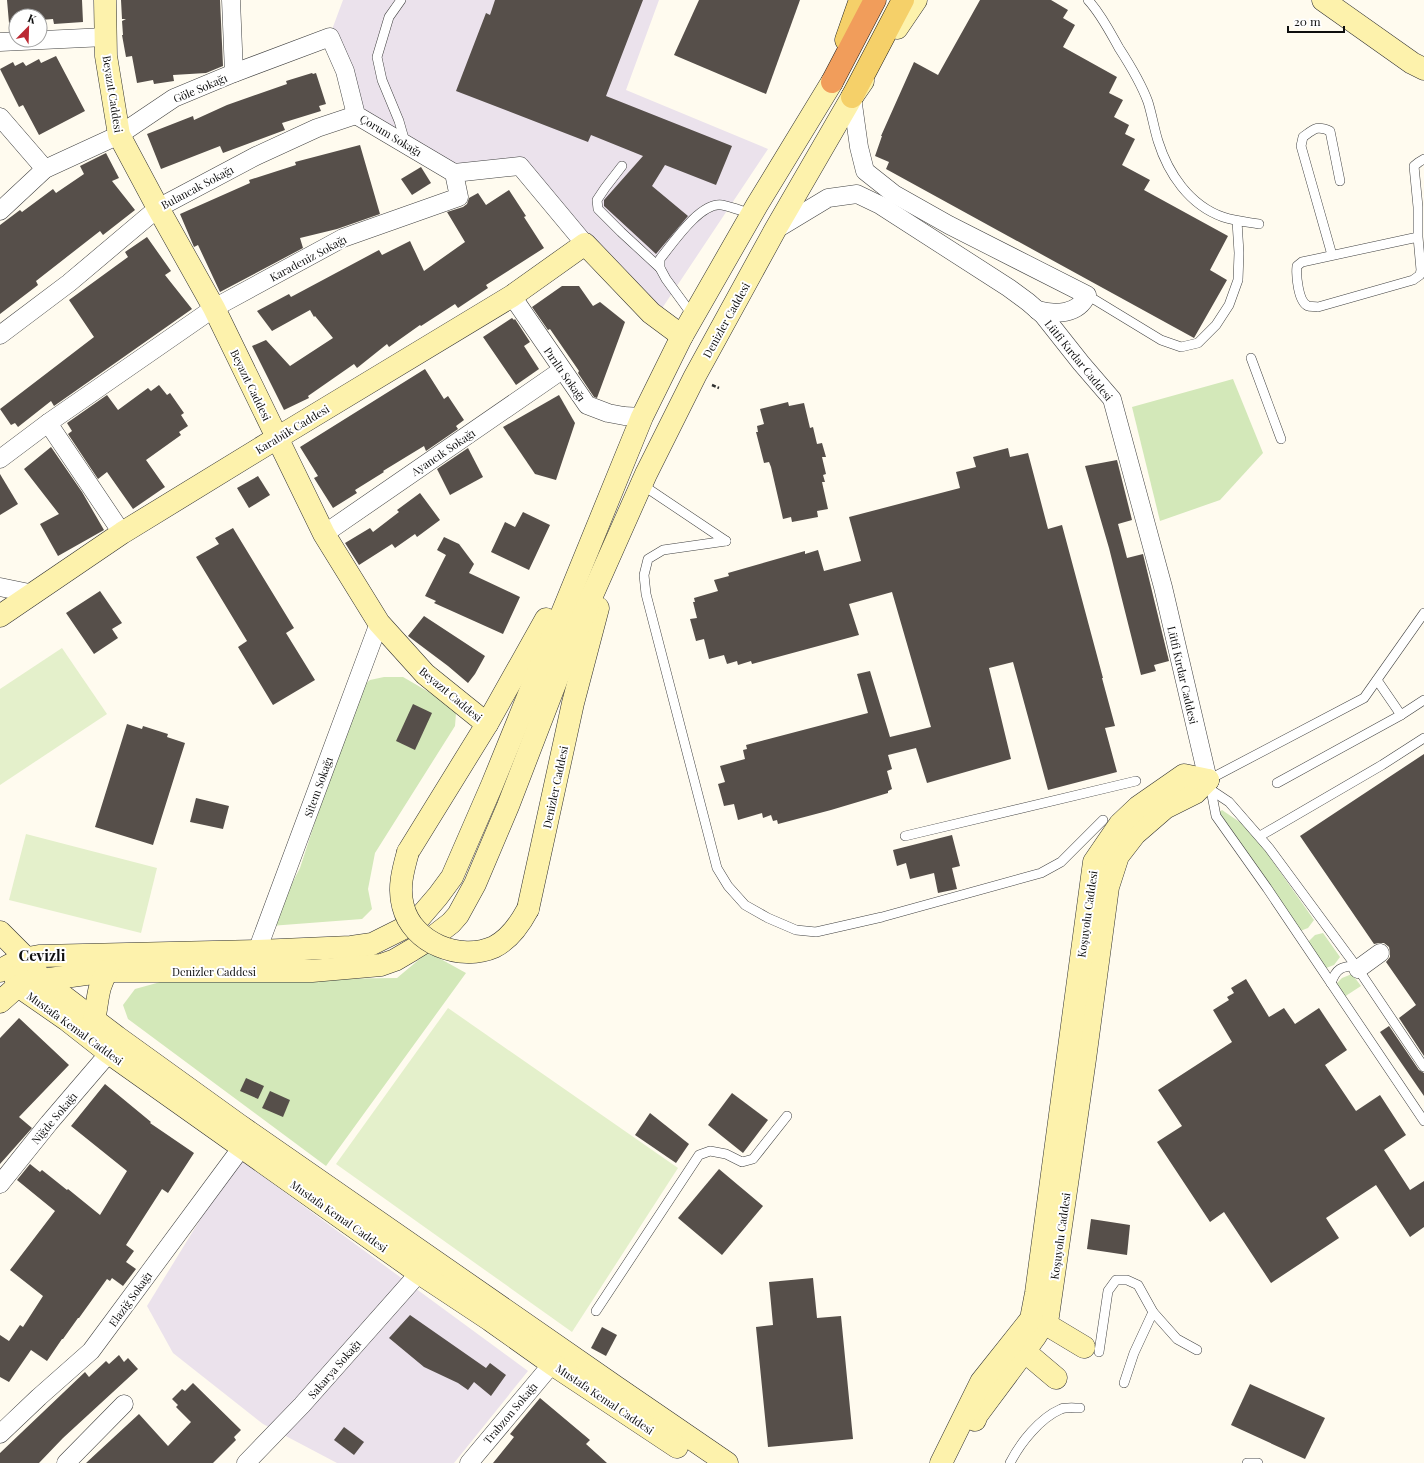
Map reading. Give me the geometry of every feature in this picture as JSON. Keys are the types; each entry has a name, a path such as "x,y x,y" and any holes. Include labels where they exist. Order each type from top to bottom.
{"highway":[{"path":"832,82 875,0"}],"main road":[{"path":"832,82 860,0"},
{"path":"852,97 903,0"}],"street":[{"name":"Beyazıt Caddesi","path":"105,0 106,56 119,135 214,308 324,534 379,623 425,674 487,724"},
{"path":"231,0 234,73"},
{"name":"Denizler Caddesi","path":"0,1002 18,986 42,980 108,971 312,971 381,965 395,960 412,950 433,937 451,923 458,915 475,884 508,806 570,645 641,484 695,376 775,230 852,97 916,0"},
{"path":"1323,0 1412,63 1424,69"},
{"name":"Göle Sokağı","path":"0,211 45,169 119,135 174,98 330,36"},
{"name":"Çorum Sokağı","path":"330,36 345,71 356,115 454,173"},
{"path":"0,42 106,37"},
{"name":"Denizler Caddesi","path":"9,960 40,956 327,949 372,944 402,929 420,917 452,877 492,785 642,417 693,316 752,214 832,82"},
{"path":"852,97 859,147 865,171 894,194 950,225 1087,295 1084,303 1073,310 1063,313 1049,314 1037,310"},
{"name":"Bulancak Sokağı","path":"0,335 69,283 158,208 263,153 317,128 356,115"},
{"path":"0,117 45,169"},
{"path":"454,173 520,166 585,244 651,313 682,336"},
{"name":"Karadeniz Sokağı","path":"0,459 48,423 214,308 343,238 459,197 454,173"},
{"name":"Lütfi Kırdar Caddesi","path":"775,230 828,198 857,194 880,205 1009,288 1037,310 1112,399 1163,588 1209,785"},
{"name":"Karabük Caddesi","path":"0,616 122,533 512,296 585,244"},
{"name":"Pırıltı Sokağı","path":"512,296 587,405 608,413 642,417"},
{"name":"Ayancık Sokağı","path":"324,534 562,370"},
{"path":"48,423 122,533"},
{"name":"Denizler Caddesi","path":"595,530 487,724 408,852 401,885 403,908 410,923 422,937 433,943 448,949 465,953 480,952 495,946 508,937 520,924 528,909 573,703 612,549"},
{"path":"0,587 34,594"},
{"name":"Sitem Sokağı","path":"258,951 379,623"},
{"name":"Koşuyolu Caddesi","path":"941,1463 981,1382 1031,1319 1036,1293 1094,862 1120,824 1138,807 1184,775 1209,785"},
{"name":"Koşuyolu Caddesi","path":"954,1463 977,1415 1035,1337 1048,1316 1056,1268 1108,887 1118,856 1135,834 1165,808 1209,785"},
{"name":"Mustafa Kemal Caddesi","path":"0,932 18,986 67,1020 109,1053 242,1147 424,1265"},
{"path":"1357,967 1380,953"},
{"name":"Mustafa Kemal Caddesi","path":"9,960 42,980 94,1020 240,1125 424,1265 490,1320 557,1357 727,1463"},
{"path":"94,1020 99,987 108,971"},
{"name":"Niğde Sokağı","path":"0,1184 49,1123 109,1053"},
{"name":"Elaziğ Sokağı","path":"0,1434 39,1397 91,1352 242,1147"},
{"name":"Sakarya Sokağı","path":"246,1463 302,1405 424,1265"},
{"path":"1044,1323 1091,1350"},
{"path":"1024,1351 1056,1378"},
{"name":"Mustafa Kemal Caddesi","path":"557,1357 701,1463"},
{"name":"Trabzon Sokağı","path":"469,1463 557,1357"},
{"path":"66,1463 124,1404"}],"lane":[{"path":"401,0 389,17 377,57 382,80 399,121 406,144"},
{"path":"1088,0 1096,9 1133,71 1148,102 1164,157 1180,184 1190,196 1205,208 1221,216 1237,221 1259,224"},
{"path":"1332,255 1301,146 1303,137 1314,129 1322,128 1330,132 1340,181"},
{"path":"1418,237 1302,262 1297,266 1296,274 1302,301 1307,306 1318,306 1413,280 1420,275 1421,270 1418,237 1421,207 1414,166 1424,159"},
{"path":"622,166 604,188 597,200 598,209 660,268 666,279 693,316"},
{"path":"660,268 660,259 698,214 710,206 721,205 752,214"},
{"path":"1087,295 1162,340 1181,347 1198,343 1216,325 1229,305 1238,280 1239,253 1237,221"},
{"path":"1251,358 1281,439"},
{"path":"641,484 726,540 663,550 648,559 644,575 646,594 717,868 728,886 745,905 768,918 796,930 816,932 882,917 1041,873 1061,862 1103,820"},
{"path":"1209,785 1364,698 1424,613"},
{"path":"1377,680 1401,715"},
{"path":"1278,783 1401,715 1424,700"},
{"path":"1260,836 1382,765 1424,738"},
{"path":"905,836 1136,781"},
{"path":"1209,785 1229,802 1260,836 1357,967 1424,1067"},
{"path":"1209,785 1216,816 1424,1121"},
{"path":"1330,983 1334,974 1340,968 1346,966 1357,967"},
{"path":"596,1311 699,1155 710,1151 726,1154 742,1162 753,1159 787,1116"},
{"path":"1091,1350 1108,1290 1116,1280 1127,1280 1138,1285 1152,1312 1177,1339 1197,1350"},
{"path":"1124,1383 1134,1353 1152,1312"},
{"path":"1010,1463 1015,1452 1039,1423 1062,1409 1080,1408"},
{"path":"1247,1463 1258,1463"}],"shaded area":[{"path":"343,0 659,0 626,90 768,149 651,325 515,169 449,177 354,120 327,43"},
{"path":"238,1158 528,1371 454,1463 337,1463 263,1424 173,1353 147,1306"}],"green space":[{"path":"1233,379 1263,453 1220,500 1160,521 1132,407"},
{"path":"62,648 107,714 0,785 0,689"},
{"path":"384,677 403,677 446,702 456,713 455,726 375,853 368,889 372,909 362,919 270,926 300,868 358,690 370,680"},
{"path":"1222,810 1250,829 1314,920 1308,928 1300,931 1219,812"},
{"path":"26,834 157,868 141,933 9,900"},
{"path":"1323,933 1340,957 1334,965 1326,968 1308,942 1315,935"},
{"path":"428,952 466,973 326,1166 128,1019 123,1005 135,989 164,981 397,978"},
{"path":"1352,974 1361,986 1344,997 1336,984 1342,978"},
{"path":"448,1008 678,1168 572,1332 336,1164"}],"building":[{"path":"7,0 82,0 83,22 54,24 53,19 48,19 48,8 8,8 8,12"},
{"path":"121,0 220,0 223,66 206,73 173,75 174,81 154,84 153,80 137,83 132,56 126,57 122,35 122,21 126,19 122,19"},
{"path":"495,0 643,0 606,96 732,146 716,185 665,165 652,186 688,216 656,254 604,206 604,200 643,156 591,135 588,142 456,91 486,13 490,15"},
{"path":"699,0 800,0 766,94 674,55"},
{"path":"980,0 1051,0 1068,10 1063,18 1075,25 1063,47 1117,77 1109,93 1123,100 1114,117 1129,125 1125,134 1135,139 1122,165 1150,180 1144,190 1228,236 1210,270 1227,280 1194,338 886,169 889,162 875,156 881,136 914,62 938,75"},
{"path":"56,56 85,111 39,135 23,105 19,107 0,69 13,62 15,66 23,62 26,66 39,59 41,63"},
{"path":"316,73 326,104 319,106 321,111 282,123 285,130 223,153 220,146 161,169 147,134 193,116 194,120 227,105 287,84 286,81"},
{"path":"360,145 380,214 337,229 300,238 303,248 220,292 198,245 194,247 180,214 250,183 249,180 296,165 295,162"},
{"path":"106,153 119,178 112,181 135,210 103,235 100,231 36,281 38,285 0,314 0,225 20,210 22,212 53,189 56,193 84,174 80,166"},
{"path":"421,167 431,183 412,195 401,179"},
{"path":"509,190 544,248 486,285 488,288 458,308 455,304 421,326 420,325 389,347 387,344 357,368 354,364 308,396 309,398 284,410 252,346 266,340 290,366 333,338 315,316 314,317 310,310 272,331 257,311 289,294 291,297 379,250 382,255 410,241 424,271 465,242 447,212 463,207 467,204 469,198 478,193 486,205"},
{"path":"147,237 171,271 165,275 192,309 54,406 51,401 18,427 15,423 11,425 0,409 94,337 69,300 128,257 125,252"},
{"path":"562,286 579,286 593,306 600,302 625,322 597,398 594,397 578,373 579,371 550,329 548,330 532,307"},
{"path":"512,318 514,320 515,319 530,342 524,346 539,369 516,385 483,337"},
{"path":"425,369 444,399 448,396 464,420 456,426 458,429 426,451 424,446 383,471 384,472 355,490 357,493 333,508 314,478 318,476 300,447"},
{"path":"159,385 167,395 170,393 184,413 181,415 188,426 179,432 181,435 146,460 165,487 133,509 107,472 98,479 68,434 72,431 67,423 107,395 118,410 148,388 151,391"},
{"path":"559,395 575,423 556,480 535,474 503,427"},
{"path":"788,402 789,406 804,403 810,428 813,427 817,444 822,443 826,457 822,457 826,474 823,475 825,482 822,482 828,509 817,511 818,517 792,522 791,517 783,519 771,467 769,462 764,463 756,432 758,432 757,426 764,424 760,409"},
{"path":"51,447 82,492 104,530 58,556 40,524 59,514 24,469"},
{"path":"468,448 483,477 450,495 437,469"},
{"path":"1008,448 1010,457 1028,453 1048,529 1062,525 1115,726 1105,728 1117,772 1048,790 1013,662 989,668 1011,759 927,783 916,748 888,755 892,769 887,771 892,789 888,791 888,793 778,824 777,820 773,821 771,815 763,818 762,813 738,820 734,804 724,806 718,784 725,782 720,766 745,759 743,750 747,749 746,745 868,713 857,674 870,671 890,737 931,727 892,592 849,604 859,635 752,664 751,661 738,665 737,661 727,664 724,655 709,659 704,639 696,641 690,619 697,618 693,602 695,602 694,598 718,591 714,580 729,576 728,573 805,551 805,554 818,550 824,571 861,561 849,517 960,488 956,472 976,467 973,457"},
{"path":"1117,460 1132,520 1118,524 1127,558 1143,554 1169,661 1154,665 1156,671 1141,675 1109,548 1085,466"},
{"path":"0,474 18,504 0,515"},
{"path":"258,476 270,495 249,508 237,488"},
{"path":"420,493 440,520 417,537 415,534 395,548 392,544 359,565 345,543 370,528 373,532 399,512 397,510"},
{"path":"523,512 550,525 529,570 491,552 505,522 515,527"},
{"path":"233,528 294,628 286,633 315,680 273,705 238,647 247,641 196,557 219,544 215,538"},
{"path":"444,537 459,544 474,564 469,573 520,597 503,634 434,603 436,601 425,596 446,555 437,550"},
{"path":"100,591 122,623 112,629 118,638 94,654 66,613"},
{"path":"424,616 485,656 468,683 408,636"},
{"path":"413,704 432,713 415,750 396,741"},
{"path":"127,724 142,729 143,726 168,734 167,737 185,743 153,845 95,827"},
{"path":"1424,754 1424,1056 1399,1018 1416,1005 1386,962 1390,957 1389,947 1384,943 1374,944 1300,836"},
{"path":"196,798 229,806 223,829 190,822"},
{"path":"952,835 960,866 952,868 957,889 938,893 934,873 910,879 906,863 897,866 893,850"},
{"path":"1246,979 1269,1017 1284,1008 1295,1024 1319,1008 1347,1050 1325,1065 1356,1111 1380,1095 1406,1135 1384,1150 1410,1190 1424,1181 1424,1227 1410,1237 1376,1185 1326,1218 1339,1238 1271,1283 1224,1212 1210,1222 1157,1142 1182,1126 1158,1090 1232,1042 1213,1010 1229,1000 1227,997 1234,993 1231,988"},
{"path":"19,1018 69,1065 19,1117 32,1128 0,1164 0,1038"},
{"path":"1389,1026 1419,1070 1424,1073 1424,1096 1380,1032"},
{"path":"246,1078 264,1086 258,1099 240,1091"},
{"path":"105,1084 151,1122 150,1123 194,1153 168,1193 162,1189 126,1245 134,1251 126,1262 136,1269 123,1286 112,1278 110,1281 107,1279 47,1361 31,1350 9,1382 0,1377 0,1335 9,1341 20,1325 23,1327 43,1296 10,1270 55,1211 17,1180 30,1164 40,1172 42,1170 100,1215 127,1171 71,1126"},
{"path":"270,1091 290,1100 283,1117 262,1108"},
{"path":"732,1093 768,1120 743,1153 708,1125"},
{"path":"650,1113 689,1144 676,1163 635,1135"},
{"path":"719,1169 763,1206 722,1255 678,1218"},
{"path":"1091,1219 1130,1225 1127,1255 1087,1249"},
{"path":"813,1278 817,1318 841,1316 853,1439 768,1447 756,1327 773,1325 769,1282"},
{"path":"410,1315 486,1368 490,1363 506,1375 491,1396 474,1382 468,1390 458,1383 424,1367 389,1338"},
{"path":"602,1327 617,1335 606,1356 591,1348"},
{"path":"119,1355 124,1362 128,1358 138,1369 63,1438 39,1463 0,1463 0,1453 85,1372 89,1377 106,1361 109,1364"},
{"path":"193,1383 241,1430 234,1437 236,1440 213,1463 86,1463 139,1414 168,1446 191,1422 176,1407 178,1405 172,1399 182,1389 185,1391"},
{"path":"1250,1384 1325,1418 1305,1459 1231,1425"},
{"path":"540,1398 590,1440 586,1444 607,1463 493,1463 514,1437 510,1434"},
{"path":"344,1427 364,1442 354,1455 334,1440"}],"district":[{"name":"Cevizli","path":"42,955"}]}
